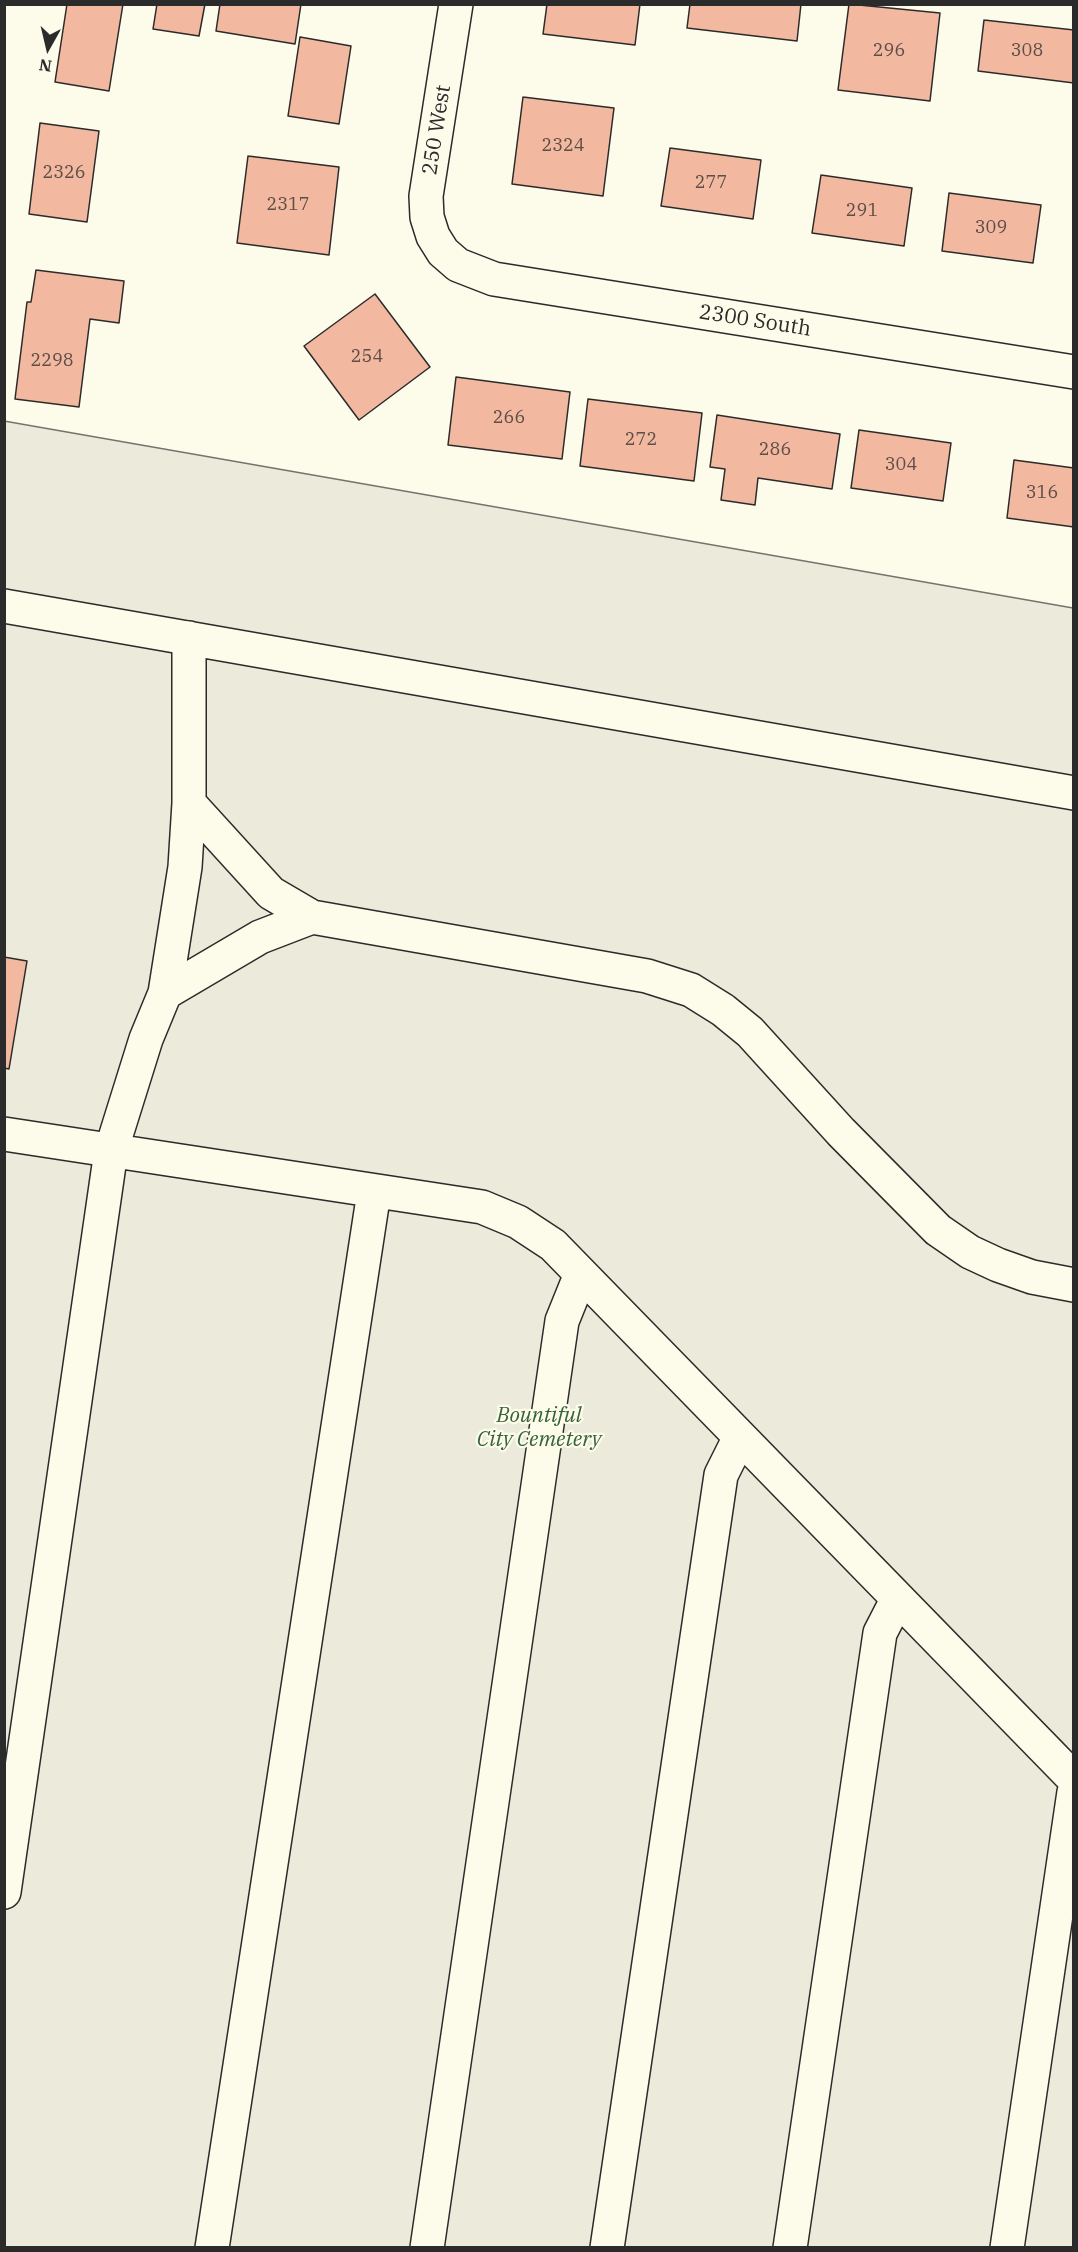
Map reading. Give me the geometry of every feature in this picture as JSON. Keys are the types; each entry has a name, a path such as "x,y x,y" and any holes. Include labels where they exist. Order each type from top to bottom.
{"street":[{"name":"250 West","path":"443,252 433,236 427,217 426,196 456,4"},
{"name":"2300 South","path":"443,252 458,265 494,279 1074,372"},
{"path":"4,606 1074,793"},
{"path":"4,1892 111,1151 146,1039 165,993 185,867 189,803 189,638"},
{"path":"189,803 271,893 312,917 647,976 691,990 723,1010 750,1032 840,1132 938,1230 970,1252 998,1265 1032,1277 1074,1285"},
{"path":"165,993 260,937 312,917"},
{"path":"4,1134 482,1208 518,1222 553,1245 1074,1779"},
{"path":"212,2247 374,1192"},
{"path":"427,2247 562,1321 581,1274"},
{"path":"607,2247 721,1475 740,1437"},
{"path":"790,2247 880,1633 897,1600"},
{"path":"1007,2247 1074,1792"}],"green space":[{"name":"Bountiful City Cemetery","path":"4,421 1073,608 1073,2247 5,2247"}],"building":[{"path":"67,4 123,4 109,91 55,82"},
{"path":"157,4 205,4 199,36 153,29"},
{"path":"220,4 301,4 295,44 216,31"},
{"path":"547,4 640,4 635,45 543,34"},
{"path":"690,4 801,4 797,41 687,28"},
{"path":"849,4 940,13 930,101 838,90"},
{"path":"984,20 1074,30 1074,83 978,71"},
{"path":"300,37 351,46 339,124 288,116"},
{"path":"523,97 614,108 603,196 512,184"},
{"path":"40,123 99,131 87,222 29,214"},
{"path":"670,148 761,160 753,219 661,206"},
{"path":"248,156 339,167 329,255 237,243"},
{"path":"821,175 912,188 904,246 812,233"},
{"path":"949,193 1041,205 1033,263 942,251"},
{"path":"36,270 124,281 119,323 90,319 79,407 15,399 27,302 31,302"},
{"path":"375,294 430,367 359,420 304,346"},
{"path":"456,377 570,392 562,459 448,445"},
{"path":"588,399 702,413 694,481 580,466"},
{"path":"717,415 840,434 832,489 758,478 755,505 721,500 725,469 710,467"},
{"path":"859,430 951,443 943,501 851,488"},
{"path":"1014,460 1074,468 1074,527 1007,518"},
{"path":"4,957 27,961 9,1069 4,1068"}]}
